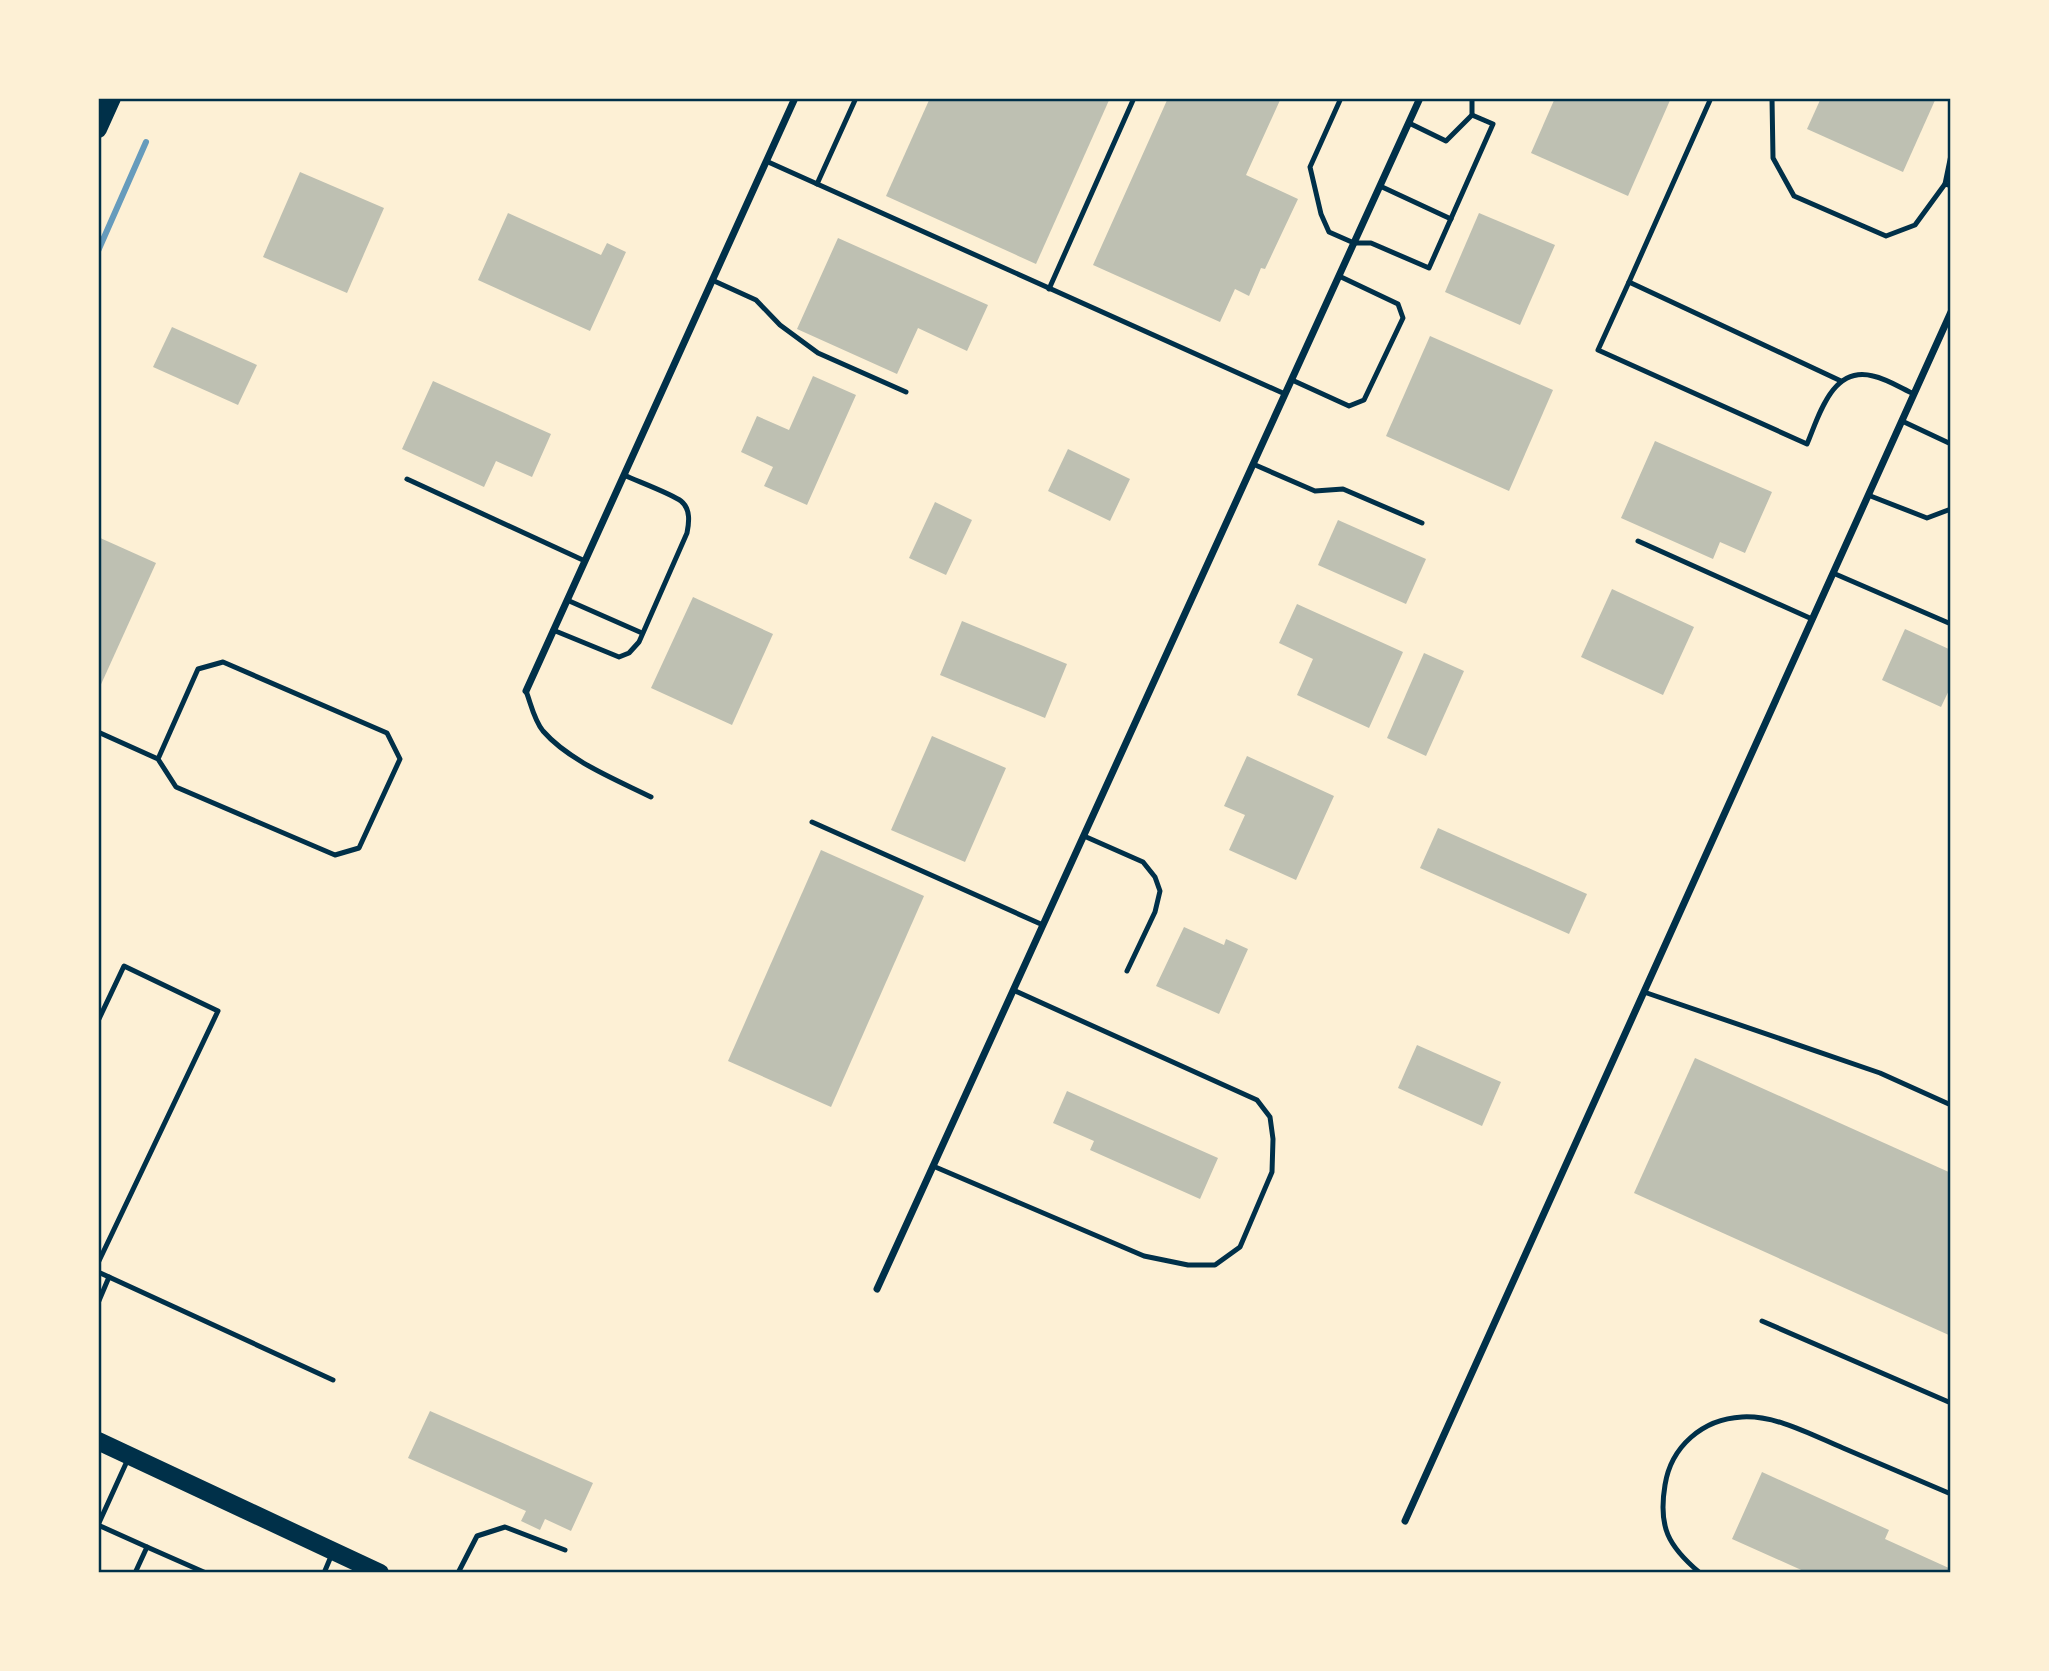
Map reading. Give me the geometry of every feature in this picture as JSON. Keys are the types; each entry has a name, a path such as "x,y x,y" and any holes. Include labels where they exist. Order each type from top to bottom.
{"main road":[{"path":"98,129 112,98"},
{"path":"98,1441 380,1573"}],"street":[{"path":"526,691 795,98"},
{"path":"877,1289 1420,98"},
{"path":"1405,1521 1951,312"}],"lane":[{"path":"817,184 856,98"},
{"path":"1049,289 1134,98"},
{"path":"1341,98 1310,167 1321,214 1329,232 1354,243 1371,243 1429,268 1493,124 1472,116"},
{"path":"1409,123 1446,141 1472,116 1472,98"},
{"path":"1711,98 1598,350 1807,444 1831,391 1841,381 1857,374 1873,376 1914,394"},
{"path":"1772,98 1773,158 1794,196 1886,236 1915,225 1948,185 1948,161 1951,155"},
{"path":"766,161 1285,394"},
{"path":"1380,186 1451,219"},
{"path":"1292,380 1349,406 1364,400 1403,318 1398,304 1339,276"},
{"path":"712,280 755,300 780,325 818,353 906,392"},
{"path":"1629,282 1841,381"},
{"path":"1902,421 1951,444"},
{"path":"1253,464 1315,491 1343,489 1422,523"},
{"path":"553,630 619,657 629,653 639,642 687,533 689,522 687,510 681,501 624,475"},
{"path":"407,479 585,561"},
{"path":"1868,495 1927,518 1951,509"},
{"path":"1638,541 1812,619"},
{"path":"1833,573 1951,625"},
{"path":"567,600 642,633"},
{"path":"98,732 158,759 176,787 335,855 359,848 400,759 387,733 223,662 198,669 158,759"},
{"path":"526,691 536,721 544,732 574,756 603,774 651,797"},
{"path":"812,822 1043,925"},
{"path":"1084,836 1143,862 1155,877 1160,891 1155,912 1127,971"},
{"path":"98,1021 124,966 218,1012 98,1264"},
{"path":"933,1166 1144,1256 1188,1265 1215,1265 1240,1247 1272,1172 1273,1139 1269,1117 1257,1100 1013,990"},
{"path":"1644,992 1880,1073 1951,1105"},
{"path":"98,1272 333,1380"},
{"path":"98,1303 109,1278"},
{"path":"1762,1321 1951,1404"},
{"path":"1700,1573 1682,1558 1664,1530 1663,1499 1667,1473 1678,1451 1694,1433 1720,1421 1742,1417 1766,1419 1798,1429 1951,1494"},
{"path":"130,1456 98,1525 206,1573"},
{"path":"458,1573 477,1536 505,1527 565,1550"},
{"path":"135,1573 147,1547"},
{"path":"324,1573 334,1551"}],"building":[{"path":"930,98 1110,98 1036,264 886,196"},
{"path":"1168,98 1281,98 1246,175 1298,199 1265,269 1261,268 1249,296 1235,289 1220,322 1093,265"},
{"path":"1555,98 1671,98 1628,196 1531,153"},
{"path":"1821,98 1936,98 1903,172 1807,129"},
{"path":"300,172 384,208 347,293 263,257"},
{"path":"508,213 601,255 607,243 626,252 590,331 478,280"},
{"path":"1479,213 1555,245 1520,325 1445,292"},
{"path":"838,238 988,305 967,351 918,328 897,374 797,329"},
{"path":"172,327 257,365 238,405 153,367"},
{"path":"1430,336 1553,390 1509,491 1386,436"},
{"path":"813,376 856,395 807,505 764,486 773,467 741,452 757,416 789,430"},
{"path":"433,381 551,434 532,477 496,461 484,487 402,449"},
{"path":"1655,441 1772,492 1745,553 1720,542 1713,559 1621,518"},
{"path":"1068,449 1130,479 1110,521 1048,491"},
{"path":"935,502 972,520 946,575 909,558"},
{"path":"1338,520 1426,559 1406,604 1318,565"},
{"path":"98,537 156,563 98,691"},
{"path":"1612,589 1694,627 1663,695 1581,657"},
{"path":"693,597 773,634 732,725 651,688"},
{"path":"1297,604 1403,652 1369,728 1297,695 1313,659 1279,643"},
{"path":"962,621 1067,664 1045,718 940,675"},
{"path":"1905,629 1951,650 1951,686 1941,707 1882,680"},
{"path":"1424,653 1464,671 1426,756 1387,738"},
{"path":"932,736 1006,768 965,862 891,830"},
{"path":"1247,756 1334,796 1296,880 1229,850 1245,815 1224,806"},
{"path":"1438,828 1587,894 1569,934 1420,868"},
{"path":"821,850 924,896 831,1107 728,1061"},
{"path":"1184,927 1224,945 1226,939 1248,949 1219,1014 1156,986"},
{"path":"1417,1045 1501,1082 1482,1126 1398,1088"},
{"path":"1695,1058 1951,1173 1951,1336 1634,1193"},
{"path":"1067,1091 1218,1158 1200,1199 1090,1150 1094,1141 1053,1123"},
{"path":"430,1411 593,1483 571,1531 545,1519 540,1530 521,1521 526,1511 408,1458"},
{"path":"1762,1472 1889,1530 1885,1539 1951,1569 1951,1573 1808,1573 1732,1539"}],"waterway":[{"path":"98,251 146,142"}]}
